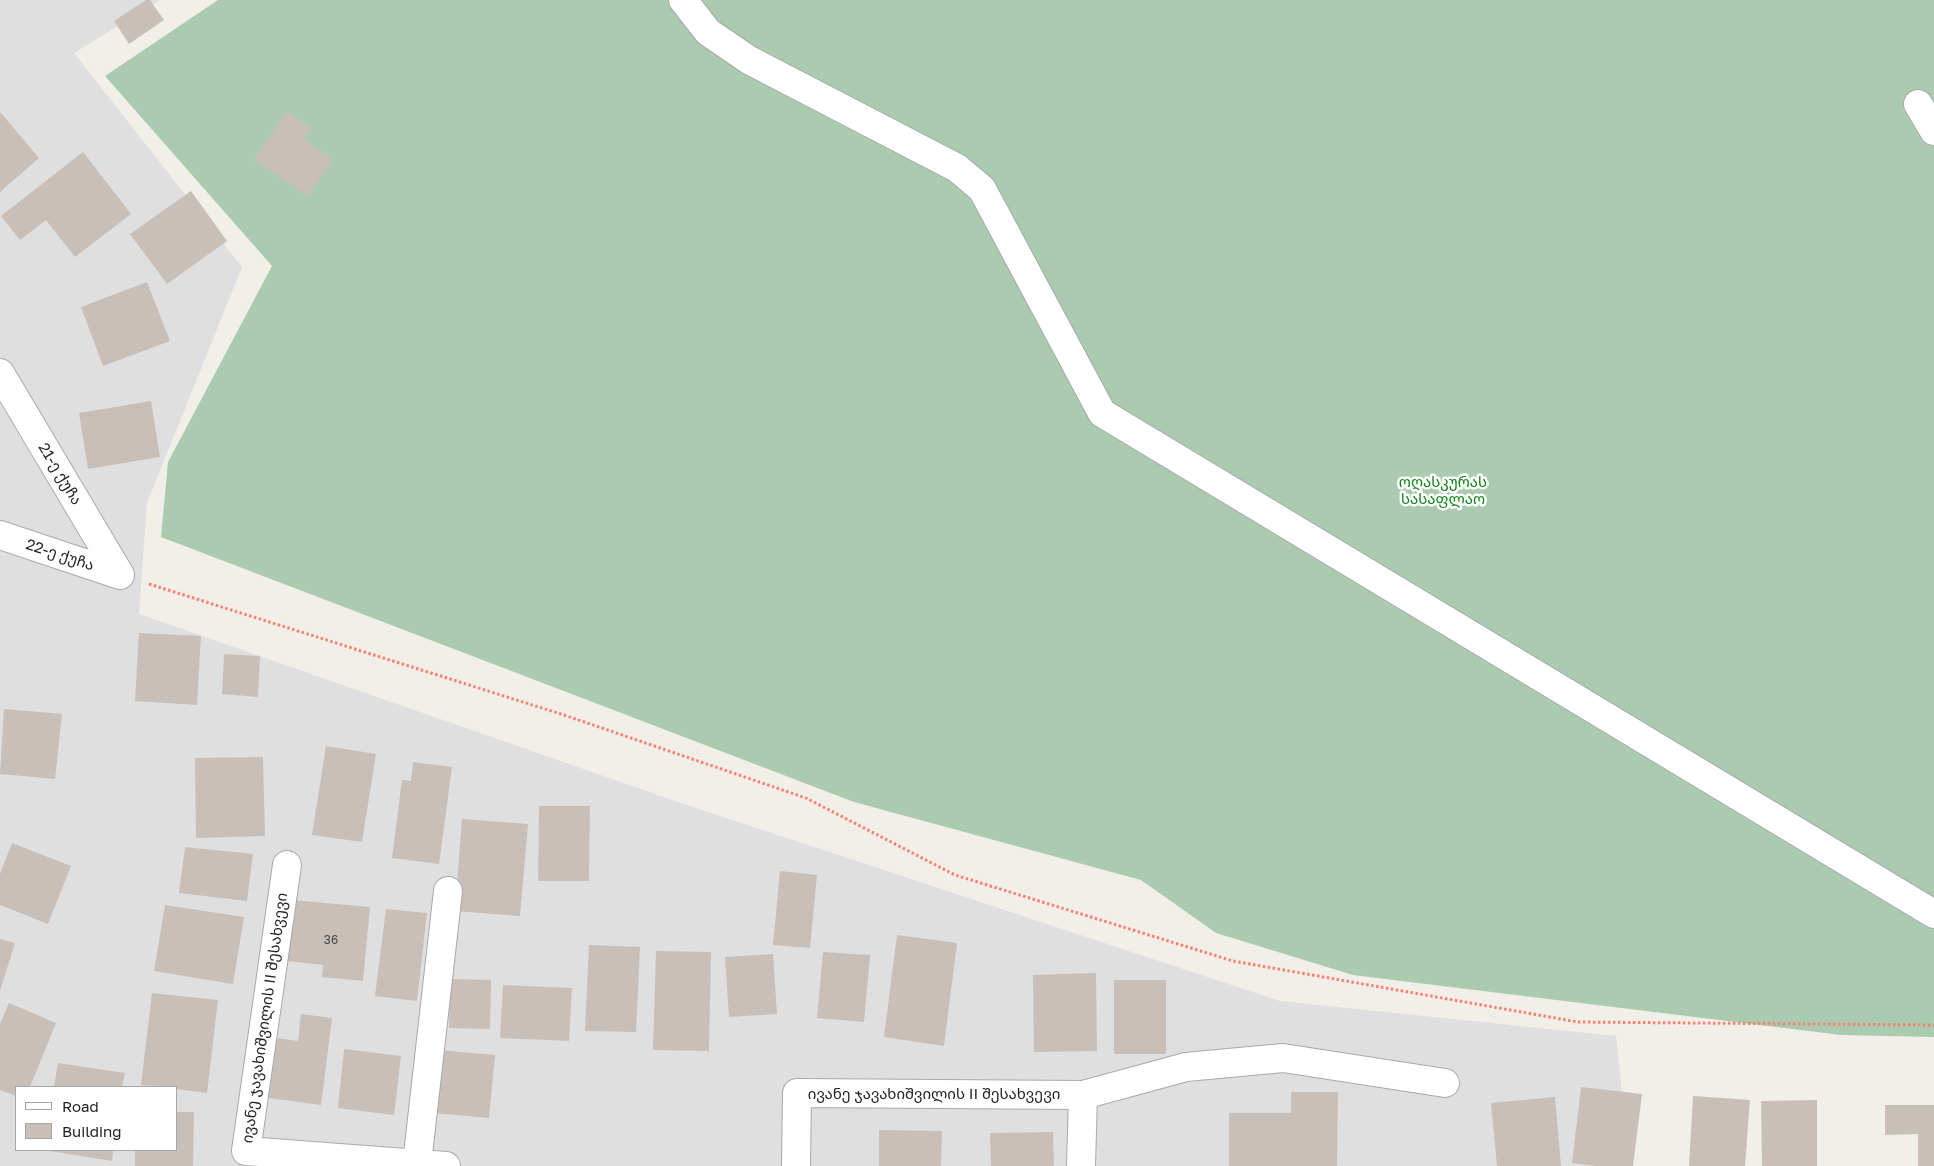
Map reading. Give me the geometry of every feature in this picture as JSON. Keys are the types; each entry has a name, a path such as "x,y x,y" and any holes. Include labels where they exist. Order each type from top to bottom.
{"street":[{"path":"683,0 708,32 749,60 958,168 982,189 1102,413 1934,914"},
{"path":"1918,104 1934,131"},
{"name":"21-ე ქუჩა","path":"0,373 120,575"},
{"name":"22-ე ქუჩა","path":"0,535 120,575"},
{"name":"ივანე ჯავახიშვილის II შესახვევი","path":"287,865 246,1151 446,1166"},
{"path":"417,1163 448,891"},
{"name":"ივანე ჯავახიშვილის II შესახვევი","path":"796,1166 797,1093 1083,1096 1186,1067 1283,1058 1445,1083"},
{"path":"1081,1166 1083,1096"}],"path":[{"path":"120,575 560,714 806,798 955,875 1233,961 1578,1022 1934,1025"}],"shaded area":[{"path":"0,0 160,0 74,53 242,267 147,503 139,614 681,803 1280,1001 1616,1036 1630,1166 0,1166"}],"green space":[{"name":"ოღასკურას სასაფლაო","path":"218,0 1934,0 1934,1037 1841,1035 1353,975 1216,933 1141,880 854,802 161,537 168,462 272,266 105,76"}],"building":[{"path":"146,0 150,0 164,20 129,44 114,21"},
{"path":"287,111 312,128 304,139 333,159 308,196 254,160"},
{"path":"0,112 39,158 0,192"},
{"path":"83,152 131,214 75,257 46,220 20,240 1,216"},
{"path":"191,191 227,241 167,284 130,234"},
{"path":"147,282 170,341 103,366 81,307"},
{"path":"151,401 160,457 88,469 79,413"},
{"path":"139,633 201,636 197,705 135,701"},
{"path":"224,654 260,656 258,697 222,694"},
{"path":"4,709 62,714 55,779 0,774"},
{"path":"326,746 376,754 362,842 312,835"},
{"path":"263,757 265,836 196,838 195,758"},
{"path":"413,762 452,767 439,864 392,858 402,780 411,781"},
{"path":"539,806 590,806 589,881 538,881"},
{"path":"462,819 528,824 520,916 455,911"},
{"path":"12,843 71,866 48,924 0,905 0,874"},
{"path":"185,847 253,854 247,901 179,893"},
{"path":"780,871 817,875 810,948 773,945"},
{"path":"292,900 370,907 363,981 322,977 323,965 287,961"},
{"path":"165,905 244,917 233,984 154,971"},
{"path":"386,909 427,913 417,1001 375,996"},
{"path":"897,935 957,943 944,1046 884,1037"},
{"path":"0,939 15,943 0,991"},
{"path":"589,945 640,947 636,1032 585,1031"},
{"path":"656,951 711,952 709,1051 653,1050"},
{"path":"823,952 870,955 864,1022 817,1018"},
{"path":"773,954 777,1014 729,1017 725,957"},
{"path":"1096,973 1097,1051 1034,1052 1033,975"},
{"path":"450,979 491,980 490,1029 449,1028"},
{"path":"1114,980 1166,980 1166,1054 1114,1054"},
{"path":"503,985 572,988 569,1041 500,1038"},
{"path":"152,993 218,1000 207,1093 178,1089 178,1086 141,1085"},
{"path":"9,1003 56,1023 30,1086 15,1086 15,1096 0,1090 0,1024"},
{"path":"301,1014 332,1018 321,1105 261,1097 269,1037 298,1041"},
{"path":"344,1049 401,1056 394,1115 338,1108"},
{"path":"439,1050 495,1055 489,1118 433,1113"},
{"path":"58,1063 125,1073 122,1086 54,1086"},
{"path":"1581,1087 1642,1094 1633,1166 1596,1166 1572,1163"},
{"path":"1291,1092 1338,1092 1337,1166 1229,1166 1229,1113 1291,1113"},
{"path":"1693,1096 1750,1100 1745,1166 1689,1166"},
{"path":"1555,1097 1561,1166 1497,1166 1491,1103"},
{"path":"1817,1100 1817,1166 1762,1166 1761,1101"},
{"path":"1885,1105 1934,1105 1934,1166 1918,1166 1918,1134 1885,1135"},
{"path":"178,1112 194,1112 193,1166 135,1166 135,1151 178,1151"},
{"path":"879,1130 942,1131 941,1166 879,1166"},
{"path":"1053,1132 1054,1166 991,1166 990,1133"},
{"path":"50,1151 113,1151 112,1161"}]}
